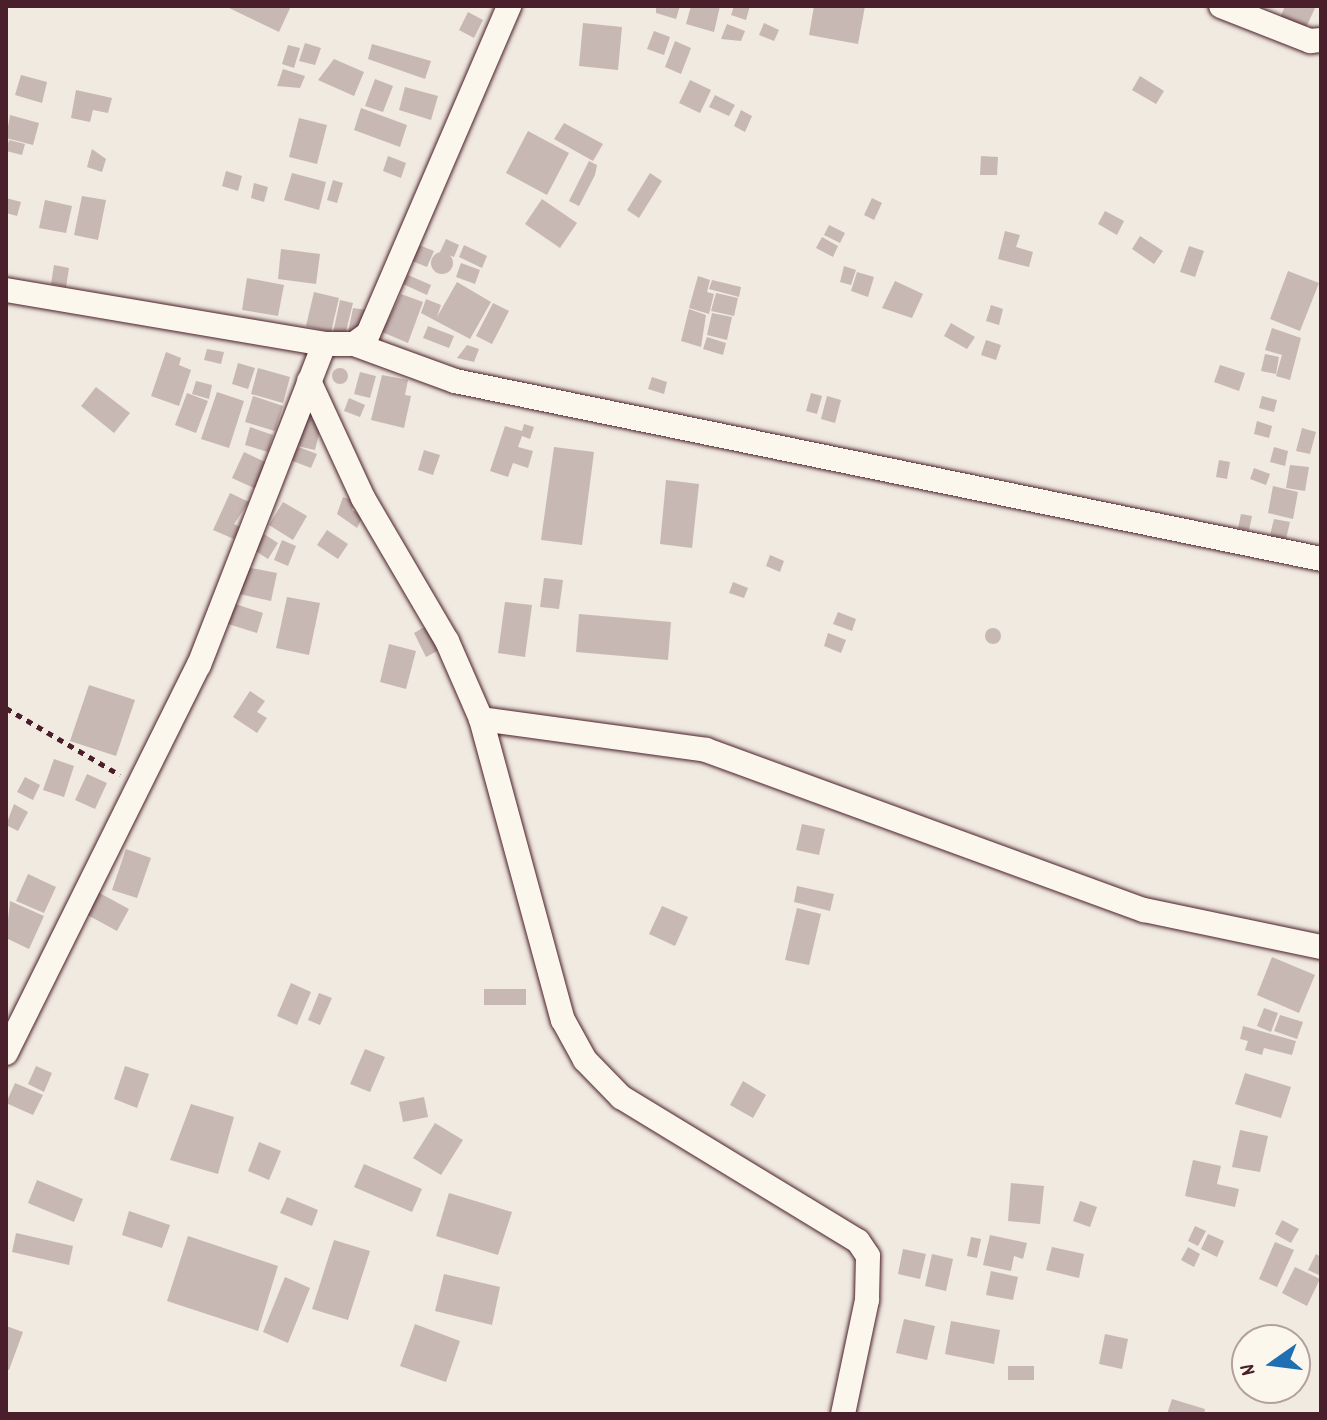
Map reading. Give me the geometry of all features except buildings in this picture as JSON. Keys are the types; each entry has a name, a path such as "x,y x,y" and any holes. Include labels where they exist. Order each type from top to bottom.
{"street":[{"path":"354,344 368,334 381,306 509,6"},
{"path":"1221,6 1310,41 1321,40"},
{"path":"6,290 324,344 354,344 455,381 1321,559"},
{"path":"6,1053 199,665 324,344"},
{"path":"309,381 363,498 447,641 481,719 563,1020 585,1060 621,1097 858,1241 868,1256 867,1300 843,1414"},
{"path":"481,719 706,750 1144,910 1321,947"}],"path":[{"path":"6,708 138,786"}]}
